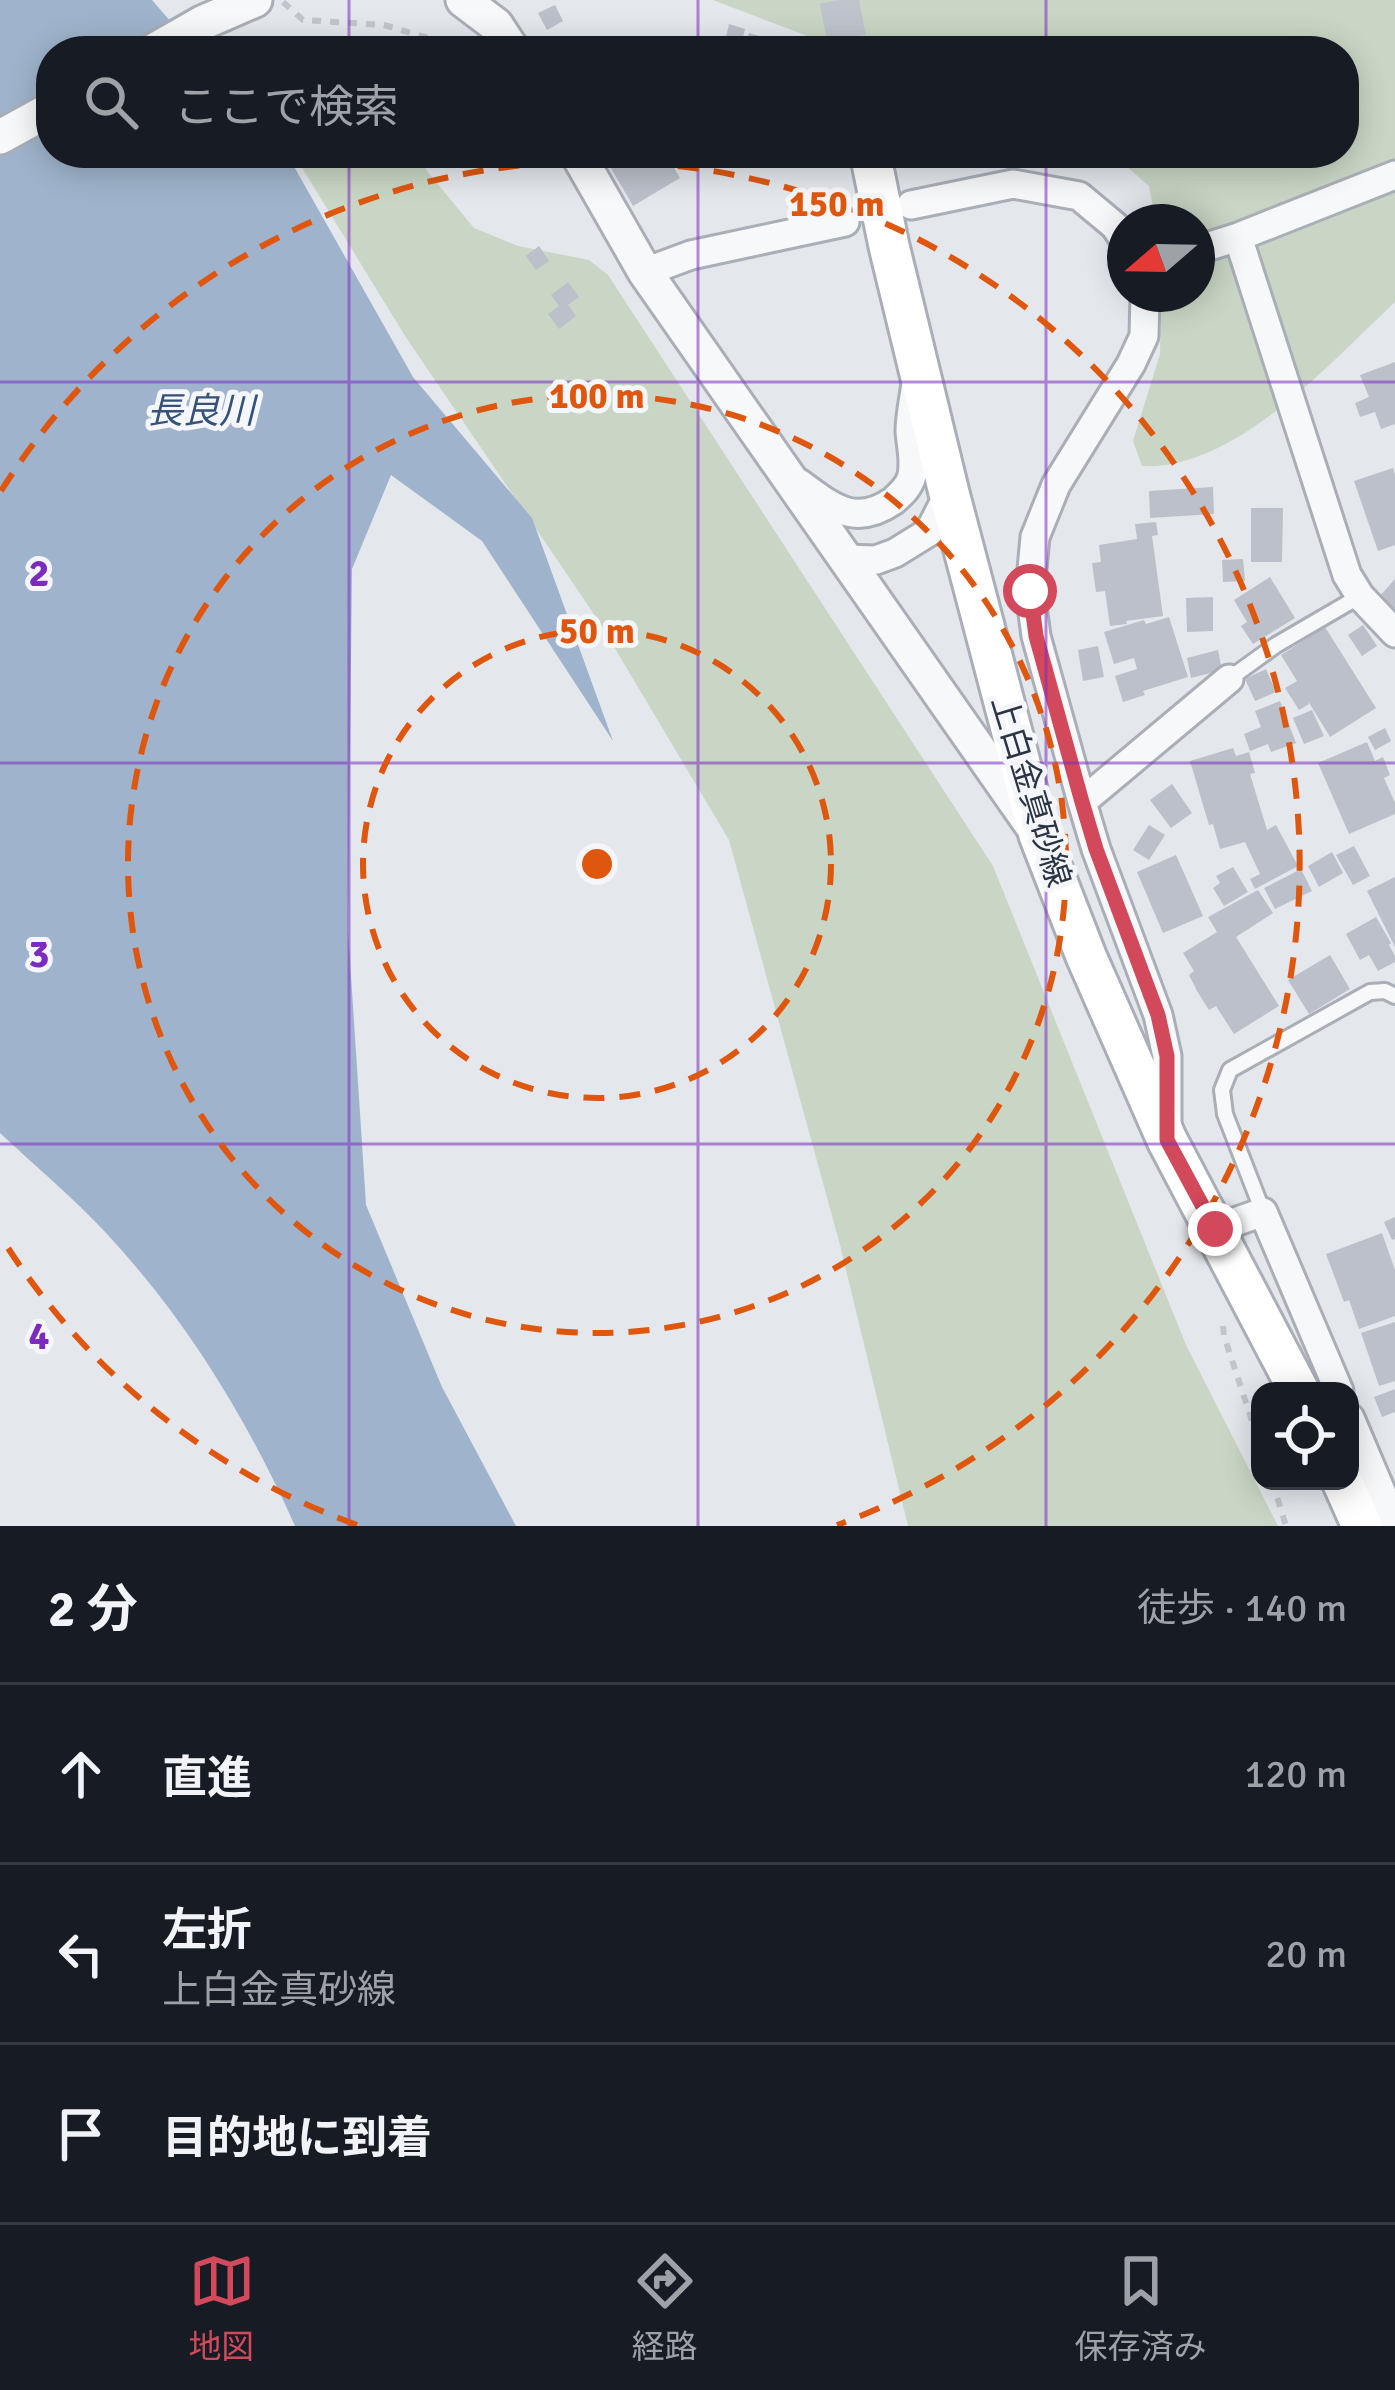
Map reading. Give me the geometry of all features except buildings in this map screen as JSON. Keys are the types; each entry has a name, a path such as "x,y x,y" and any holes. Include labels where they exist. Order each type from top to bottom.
{"main road":[{"name":"上白金真砂線","path":"873,168 949,493 1039,836 1167,1140 1294,1382"},
{"path":"1346,1490 1362,1526"}],"street":[{"path":"179,36 255,0"},
{"path":"463,0 502,36"},
{"path":"0,137 36,117"},
{"path":"586,168 645,272 1039,836"},
{"path":"1215,245 1395,175"},
{"path":"911,205 1012,184 1079,196 1107,219"},
{"path":"645,272 691,255 845,222"},
{"path":"1238,238 1347,574 1360,596 1395,633"},
{"path":"1145,312 1144,336 1137,350 1056,485 1035,537 1030,591 1036,636 1096,849 1158,1015 1167,1056 1167,1140"},
{"path":"786,474 839,510 861,515 902,494 911,479 910,426 918,366"},
{"path":"844,559 876,560 929,532 949,493"},
{"path":"1082,802 1229,680"},
{"path":"1215,1229 1263,1212 1335,1382"},
{"path":"1359,1439 1395,1524"}],"lane":[{"path":"1229,680 1276,645 1360,596"},
{"path":"1263,1212 1225,1114 1222,1090 1230,1070 1370,992 1395,996"}],"path":[{"path":"280,0 303,20 384,25 422,36"},
{"path":"1223,1319 1224,1336 1251,1418"},
{"path":"1275,1490 1286,1526"}],"green space":[{"path":"713,0 1395,0 1395,302 1312,381 1246,432 1177,463 1142,466 1133,441 1160,354 1161,312 1215,312 1215,204 1152,204 1149,186 1128,168 1359,168 1359,36 806,36"},
{"path":"302,168 426,168 474,228 518,246 589,260 608,275 993,866 1186,1345 1251,1473 1251,1490 1260,1490 1278,1526 908,1526 840,1245 729,840 598,620 405,336"}],"water":[{"name":"長良川","path":"0,0 152,0 183,36 36,36 36,168 295,168 413,377 532,518 613,741 482,541 391,475 352,569 348,930 366,1205 442,1387 516,1526 295,1526 236,1409 163,1301 94,1221 0,1133"}],"tunnel":[{"path":"839,0 846,36"}],"route":[{"path":"1030,591 1036,636 1096,849 1158,1015 1167,1056 1167,1140 1215,1229"}]}
